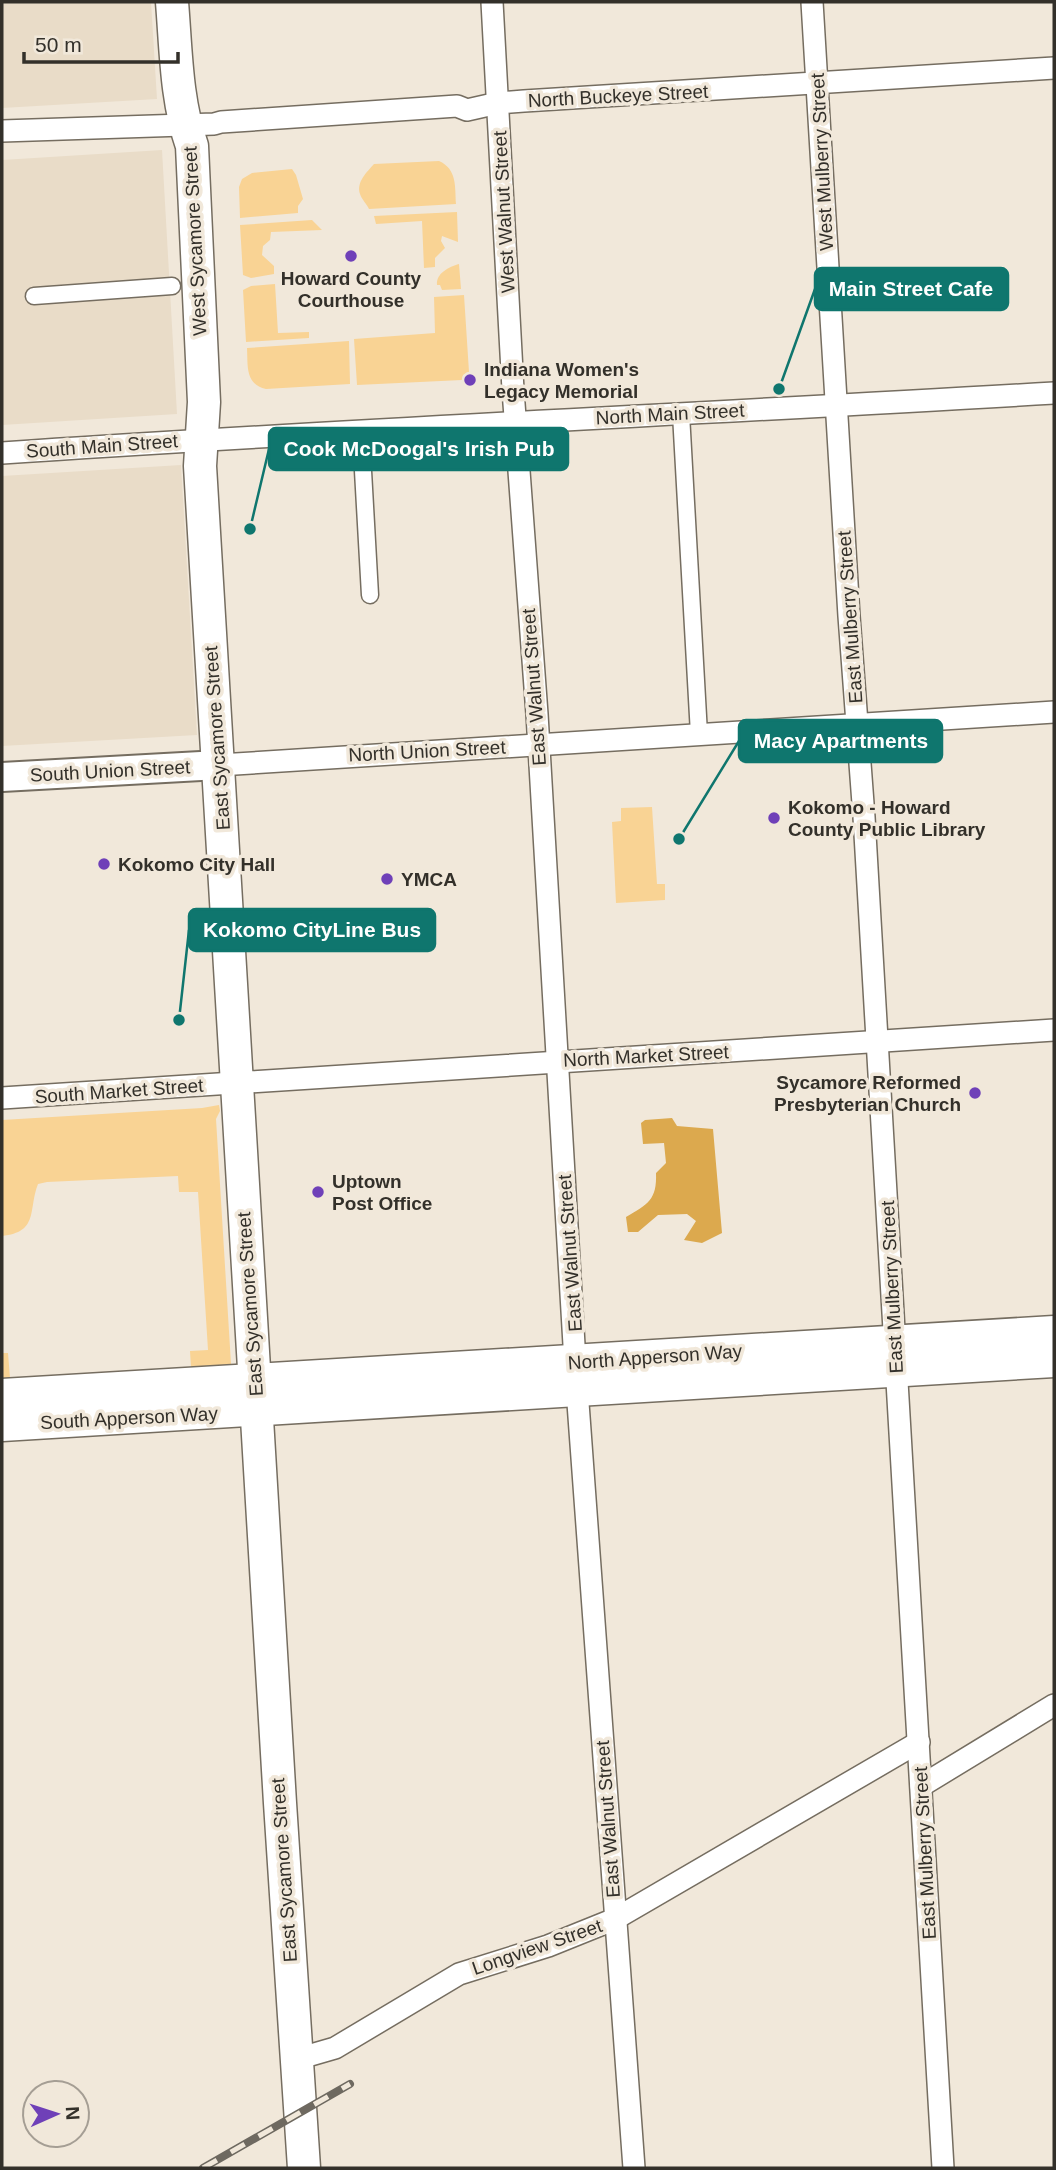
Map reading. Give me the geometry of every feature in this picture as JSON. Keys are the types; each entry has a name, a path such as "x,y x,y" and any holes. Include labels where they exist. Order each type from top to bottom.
{"main road":[{"name":"West Sycamore Street","path":"172,2 179,97 192,146 204,402 202,439"},
{"name":"East Sycamore Street","path":"202,439 201,466 237,1083 304,2168"},
{"name":"North Apperson Way","path":"895,1357 1054,1332"},
{"name":"North Apperson Way","path":"256,1396 895,1357 1054,1361"},
{"name":"South Apperson Way","path":"2,1395 256,1396"},
{"name":"South Apperson Way","path":"2,1425 256,1396"}],"street":[{"name":"West Walnut Street","path":"492,2 515,422"},
{"name":"West Mulberry Street","path":"812,2 837,407"},
{"name":"North Buckeye Street","path":"2,131 214,124 221,121 457,106 467,110 498,103 1054,68"},
{"path":"34,296 172,286"},
{"name":"North Main Street","path":"202,439 837,407 1054,393"},
{"name":"East Mulberry Street","path":"837,407 878,1042 943,2168"},
{"path":"681,414 699,734"},
{"name":"East Walnut Street","path":"515,422 577,1376 634,2168"},
{"name":"South Main Street","path":"2,453 202,439"},
{"path":"362,453 370,595"},
{"name":"North Union Street","path":"219,765 1054,712"},
{"name":"South Union Street","path":"2,777 219,765"},
{"name":"North Market Street","path":"237,1083 1054,1030"},
{"name":"South Market Street","path":"2,1098 237,1083"},
{"path":"921,1786 1054,1705"},
{"name":"Longview Street","path":"297,2059 335,2049 459,1974 548,1946 615,1919 919,1742"}],"shaded area":[{"path":"2,2 151,2 157,99 2,108"},
{"path":"162,150 177,414 2,425 2,160"},
{"path":"439,161 452,173 456,204 369,209 361,196 361,181 374,164"},
{"path":"292,169 303,199 298,206 298,213 240,218 239,187 242,179 252,173"},
{"path":"457,212 458,242 442,236 441,241 445,248 435,258 435,267 424,268 422,221 376,224 374,216"},
{"path":"312,220 322,230 271,232 270,240 263,246 262,255 274,266 274,274 251,278 243,275 240,225"},
{"path":"459,264 461,289 442,290 440,285 437,285 439,277 447,269"},
{"path":"275,284 278,333 309,332 309,338 246,342 243,290 251,286"},
{"path":"464,295 469,372 463,375 462,380 357,385 354,339 435,333 434,297"},
{"path":"349,341 350,384 266,389 259,387 251,379 247,348"},
{"path":"181,465 197,735 2,746 2,476"},
{"path":"652,807 657,884 665,884 665,900 616,903 612,822 621,821 621,808"},
{"path":"219,1105 220,1111 216,1119 231,1364 226,1374 2,1387 2,1353 8,1353 10,1378 191,1367 190,1351 208,1350 198,1192 179,1192 178,1176 38,1184 27,1225 14,1234 2,1236 2,1120"},
{"path":"672,1118 677,1126 713,1129 722,1233 702,1243 684,1240 696,1221 687,1214 658,1215 638,1232 628,1232 626,1217 650,1200 655,1189 656,1173 666,1163 664,1143 643,1144 641,1123 645,1120"}],"railway":[{"path":"203,2168 350,2084"}],"place":[{"name":"Howard County Courthouse","path":"351,256"},
{"name":"Indiana Women's Legacy Memorial","path":"470,380"},
{"name":"Main Street Cafe","path":"779,389"},
{"name":"Cook McDoogal's Irish Pub","path":"250,529"},
{"name":"Kokomo - Howard County Public Library","path":"774,818"},
{"name":"Macy Apartments","path":"679,839"},
{"name":"Kokomo City Hall","path":"104,864"},
{"name":"YMCA","path":"387,879"},
{"name":"Kokomo CityLine Bus","path":"179,1020"},
{"name":"Sycamore Reformed Presbyterian Church","path":"975,1093"},
{"name":"Uptown Post Office","path":"318,1192"}]}
